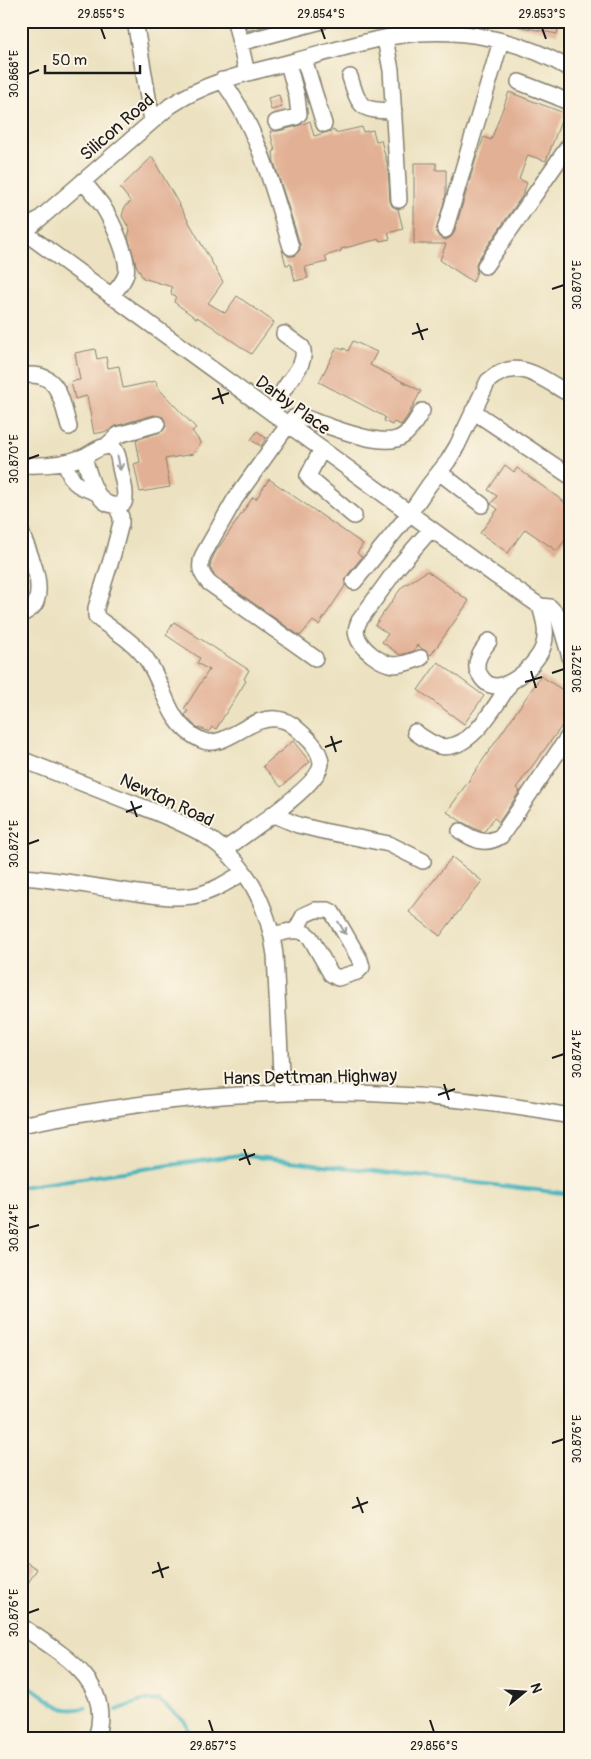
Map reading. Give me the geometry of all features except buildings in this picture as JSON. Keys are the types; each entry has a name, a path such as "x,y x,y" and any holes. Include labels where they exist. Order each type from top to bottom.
{"street":[{"path":"135,21 152,121"},
{"path":"235,21 247,73"},
{"path":"240,43 322,21"},
{"path":"401,35 419,21"},
{"name":"Silicon Road","path":"23,233 152,121 183,97 197,89 222,80 385,38 401,35 445,33 479,36 533,50 570,69"},
{"path":"385,38 391,70 399,200"},
{"path":"445,230 501,41"},
{"path":"304,58 324,124"},
{"path":"276,122 299,114 297,97 288,63"},
{"path":"350,77 357,99 362,106 371,110 394,111"},
{"path":"222,80 241,107 256,138 291,247"},
{"path":"519,82 556,96 570,104"},
{"path":"485,266 570,144"},
{"path":"82,181 102,206 125,258 127,271 124,279 111,296"},
{"name":"Darby Place","path":"23,233 431,529 540,606 550,607 554,610 558,616 570,657"},
{"path":"273,414 280,396 299,368 304,357 302,347 284,334"},
{"path":"354,582 410,513 457,446 488,382 505,370 527,370 564,391"},
{"path":"21,376 44,377 52,381 57,388 69,427"},
{"path":"315,658 209,583 200,570 200,561 235,498 293,418 303,417 362,436 393,440 403,436 422,411"},
{"path":"473,411 570,476"},
{"path":"21,466 46,466 84,457 105,447 118,435 157,424"},
{"path":"84,457 95,492 102,500 116,505 124,503 118,455 114,448 110,446 105,447"},
{"path":"322,449 308,476 354,516"},
{"path":"64,462 72,481 83,488 95,492"},
{"path":"439,472 482,506"},
{"path":"116,505 121,517 113,554 96,608 96,616 136,647 147,660 168,704 179,722 199,739 213,743 255,722 273,718 282,720 290,723 311,741 320,755 321,765 319,771 308,786 224,850"},
{"path":"421,658 393,665 382,661 361,644 356,629 359,621 398,567 431,529"},
{"path":"21,532 34,569 38,591 36,602 31,609 21,615"},
{"path":"415,732 438,746 448,746 461,743 482,724 511,682 536,659 543,647 545,623 540,606"},
{"path":"489,640 477,663 480,677 488,684 496,686 511,682"},
{"path":"460,831 475,840 483,842 489,842 501,836 570,734"},
{"name":"Newton Road","path":"21,759 176,820 204,835 224,850 244,872 255,889 272,934 275,955 282,1092"},
{"path":"272,814 306,827 389,844 423,861"},
{"path":"21,877 47,879 120,891 191,896 204,893 224,884 244,872"},
{"path":"272,934 302,930 310,937 334,976 341,977 356,972 362,967 360,960 332,912 328,910 315,910 304,915 296,930"},
{"name":"Hans Dettman Highway","path":"21,1125 149,1103 282,1092 404,1094 527,1108 570,1116"},
{"path":"21,1626 68,1659 84,1674 95,1690 100,1704 101,1723 96,1738"}],"waterway":[{"path":"21,1187 239,1155 570,1194"},
{"path":"21,1682 60,1707 66,1709 86,1708"},
{"path":"117,1710 141,1701 159,1700 185,1722 192,1738"}]}
